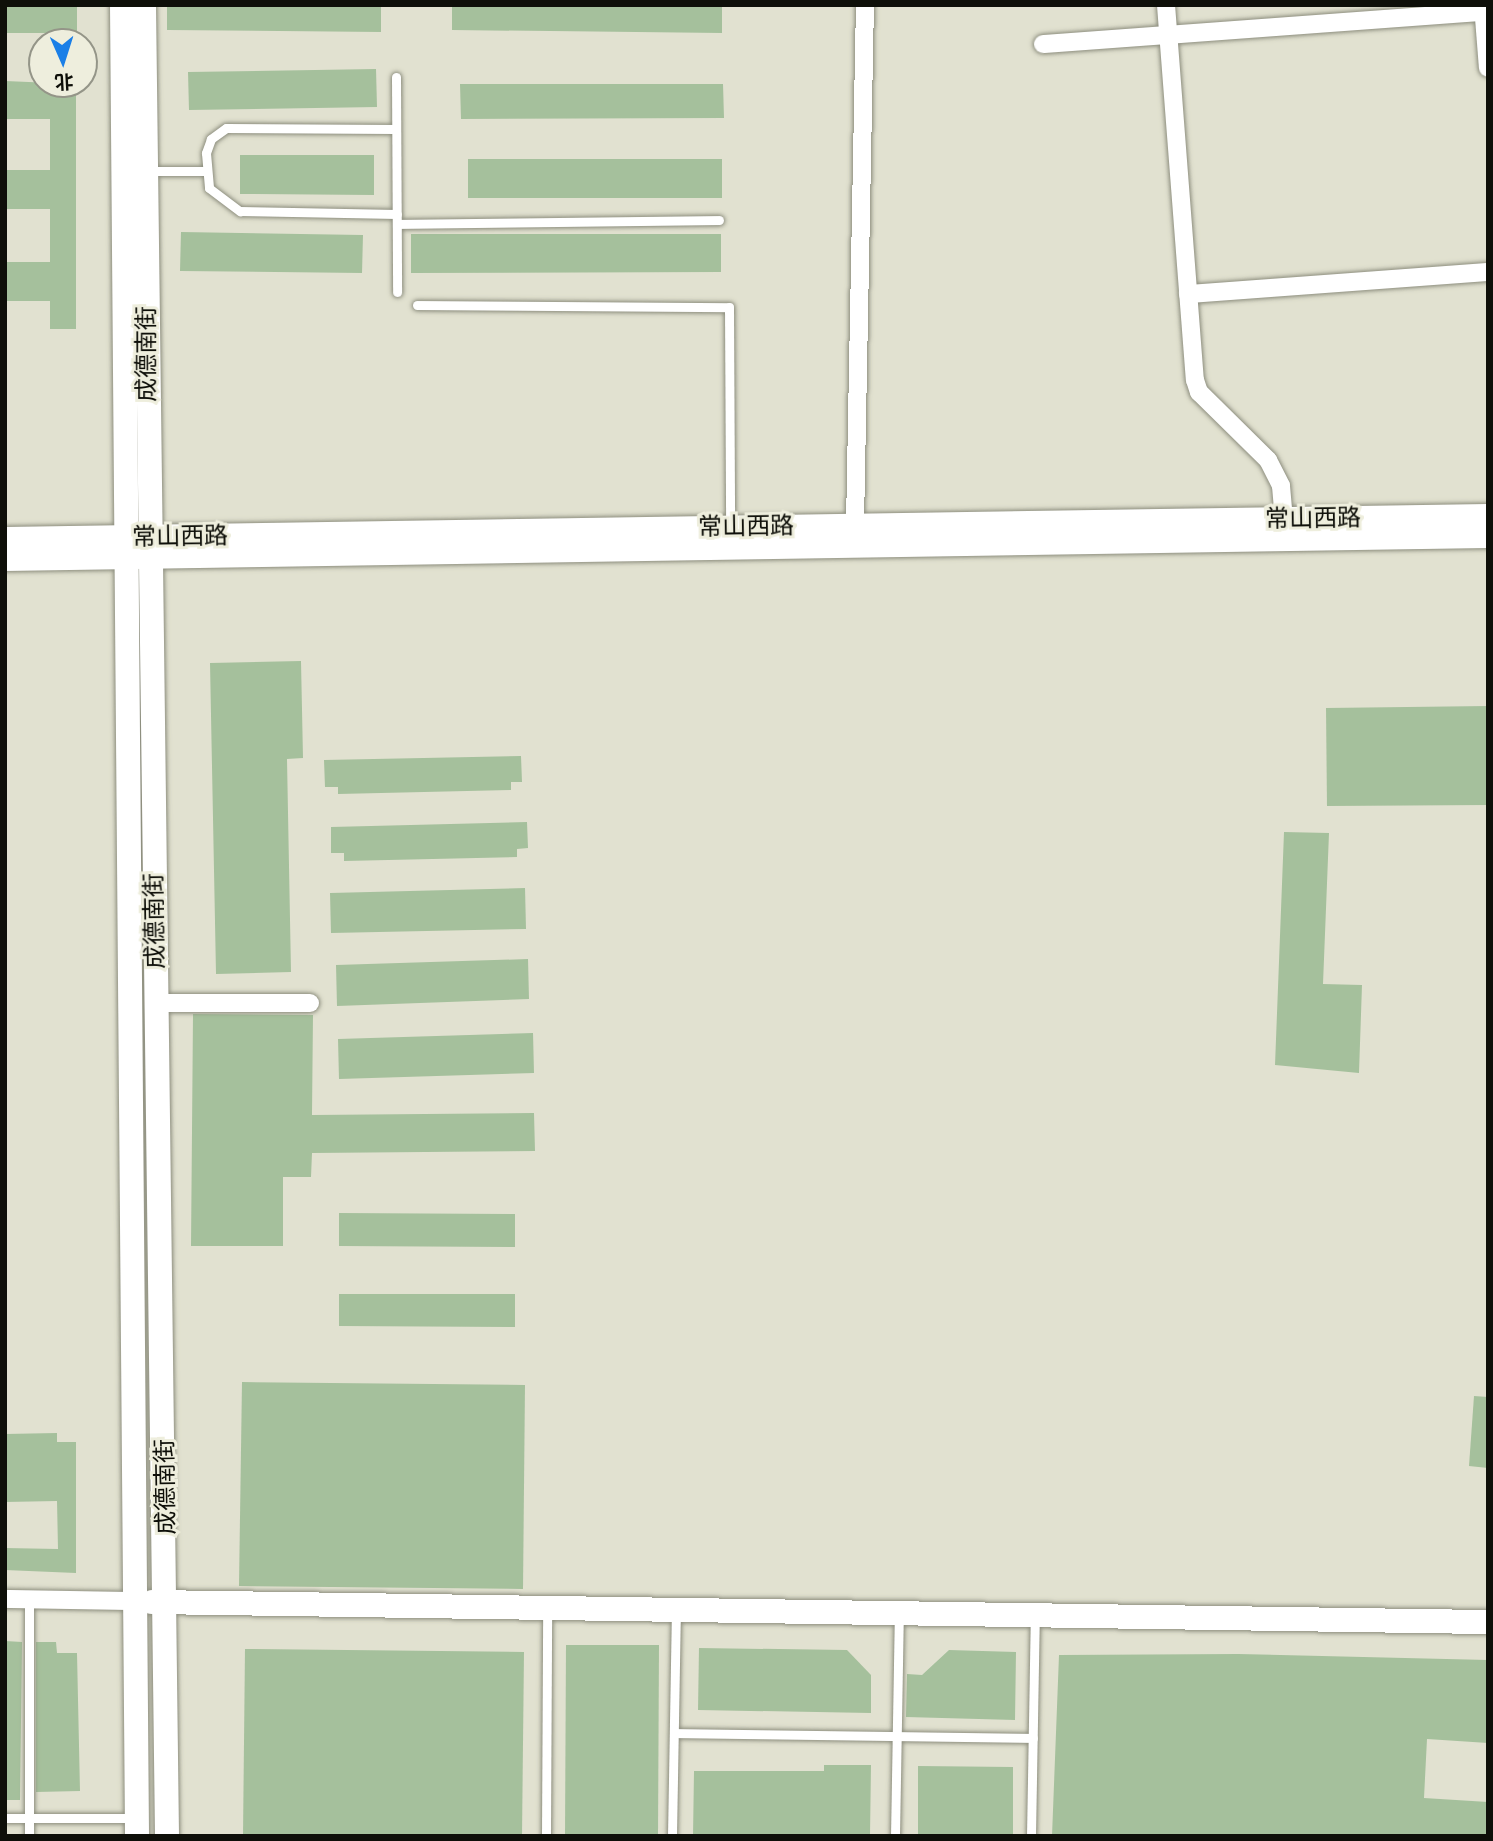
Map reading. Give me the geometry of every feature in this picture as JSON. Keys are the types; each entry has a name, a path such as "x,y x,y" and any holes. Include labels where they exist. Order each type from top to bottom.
{"main road":[{"name":"成德南街","path":"122,5 136,547 155,1003 167,1602 167,1836"},
{"name":"成德南街","path":"137,1827 136,547 145,171 144,5"},
{"name":"常山西路","path":"5,559 136,547 730,526 1488,516"},
{"name":"常山西路","path":"5,539 136,547 1488,536"},
{"path":"135,1601 1488,1622"}],"street":[{"path":"855,524 865,5"},
{"path":"1166,5 1188,294 1199,392 1268,460 1281,486 1284,519"},
{"path":"1043,44 1484,9 1488,68"},
{"path":"1188,294 1488,272"},
{"path":"155,1003 310,1003"},
{"path":"5,1599 135,1601"}],"lane":[{"path":"396,77 397,292"},
{"path":"396,129 226,128 211,139 206,171 209,188 240,211 397,219 719,220"},
{"path":"145,171 206,171"},
{"path":"417,305 729,307 730,526"},
{"path":"29,1600 29,1836"},
{"path":"546,1836 547,1607"},
{"path":"672,1836 676,1609"},
{"path":"895,1836 899,1613"},
{"path":"1031,1836 1035,1615"},
{"path":"674,1733 1033,1738"},
{"path":"5,1818 137,1827"}],"building":[{"path":"5,5 77,5 77,28 28,28 28,33 5,33"},
{"path":"167,5 381,5 381,32 167,30"},
{"path":"452,5 722,5 722,33 452,30"},
{"path":"376,69 377,107 189,110 188,72"},
{"path":"5,81 28,82 28,98 76,98 76,329 50,329 50,301 5,301 5,262 50,262 50,209 5,209 5,170 50,170 50,119 5,119"},
{"path":"460,84 723,84 724,118 461,119"},
{"path":"240,155 374,155 374,195 240,194"},
{"path":"468,159 722,159 722,198 468,198"},
{"path":"181,232 363,235 362,273 180,271"},
{"path":"411,234 721,234 721,272 411,273"},
{"path":"301,661 303,758 287,759 291,972 216,974 210,663"},
{"path":"1488,706 1488,805 1327,806 1326,708"},
{"path":"521,756 522,782 511,782 511,790 338,794 338,787 325,787 324,760"},
{"path":"527,822 528,848 517,849 517,857 344,861 344,853 331,853 331,827"},
{"path":"1284,832 1329,833 1323,984 1362,985 1359,1073 1275,1065"},
{"path":"525,888 526,929 331,933 330,893"},
{"path":"528,959 529,999 337,1006 336,965"},
{"path":"193,1014 313,1015 312,1115 534,1113 535,1151 312,1153 311,1177 283,1177 283,1246 191,1246"},
{"path":"533,1033 534,1073 339,1079 338,1039"},
{"path":"339,1213 515,1214 515,1247 339,1246"},
{"path":"339,1294 515,1294 515,1327 339,1326"},
{"path":"242,1382 525,1385 523,1589 239,1586"},
{"path":"1474,1396 1488,1397 1488,1468 1469,1466"},
{"path":"57,1433 57,1442 76,1442 76,1573 5,1570 5,1548 58,1549 57,1501 5,1502 5,1434"},
{"path":"5,1641 22,1642 20,1800 5,1800"},
{"path":"36,1642 56,1642 57,1653 77,1653 80,1791 36,1792"},
{"path":"566,1645 659,1645 658,1836 565,1836"},
{"path":"699,1648 847,1650 871,1675 871,1713 698,1710"},
{"path":"245,1649 524,1652 522,1836 243,1836"},
{"path":"949,1650 1016,1652 1015,1720 906,1717 907,1674 922,1675"},
{"path":"1238,1654 1488,1660 1488,1743 1427,1739 1424,1798 1488,1802 1488,1836 1052,1836 1059,1655"},
{"path":"824,1765 871,1765 870,1836 693,1836 694,1771 824,1771"},
{"path":"918,1766 1013,1767 1013,1836 918,1836"}]}
